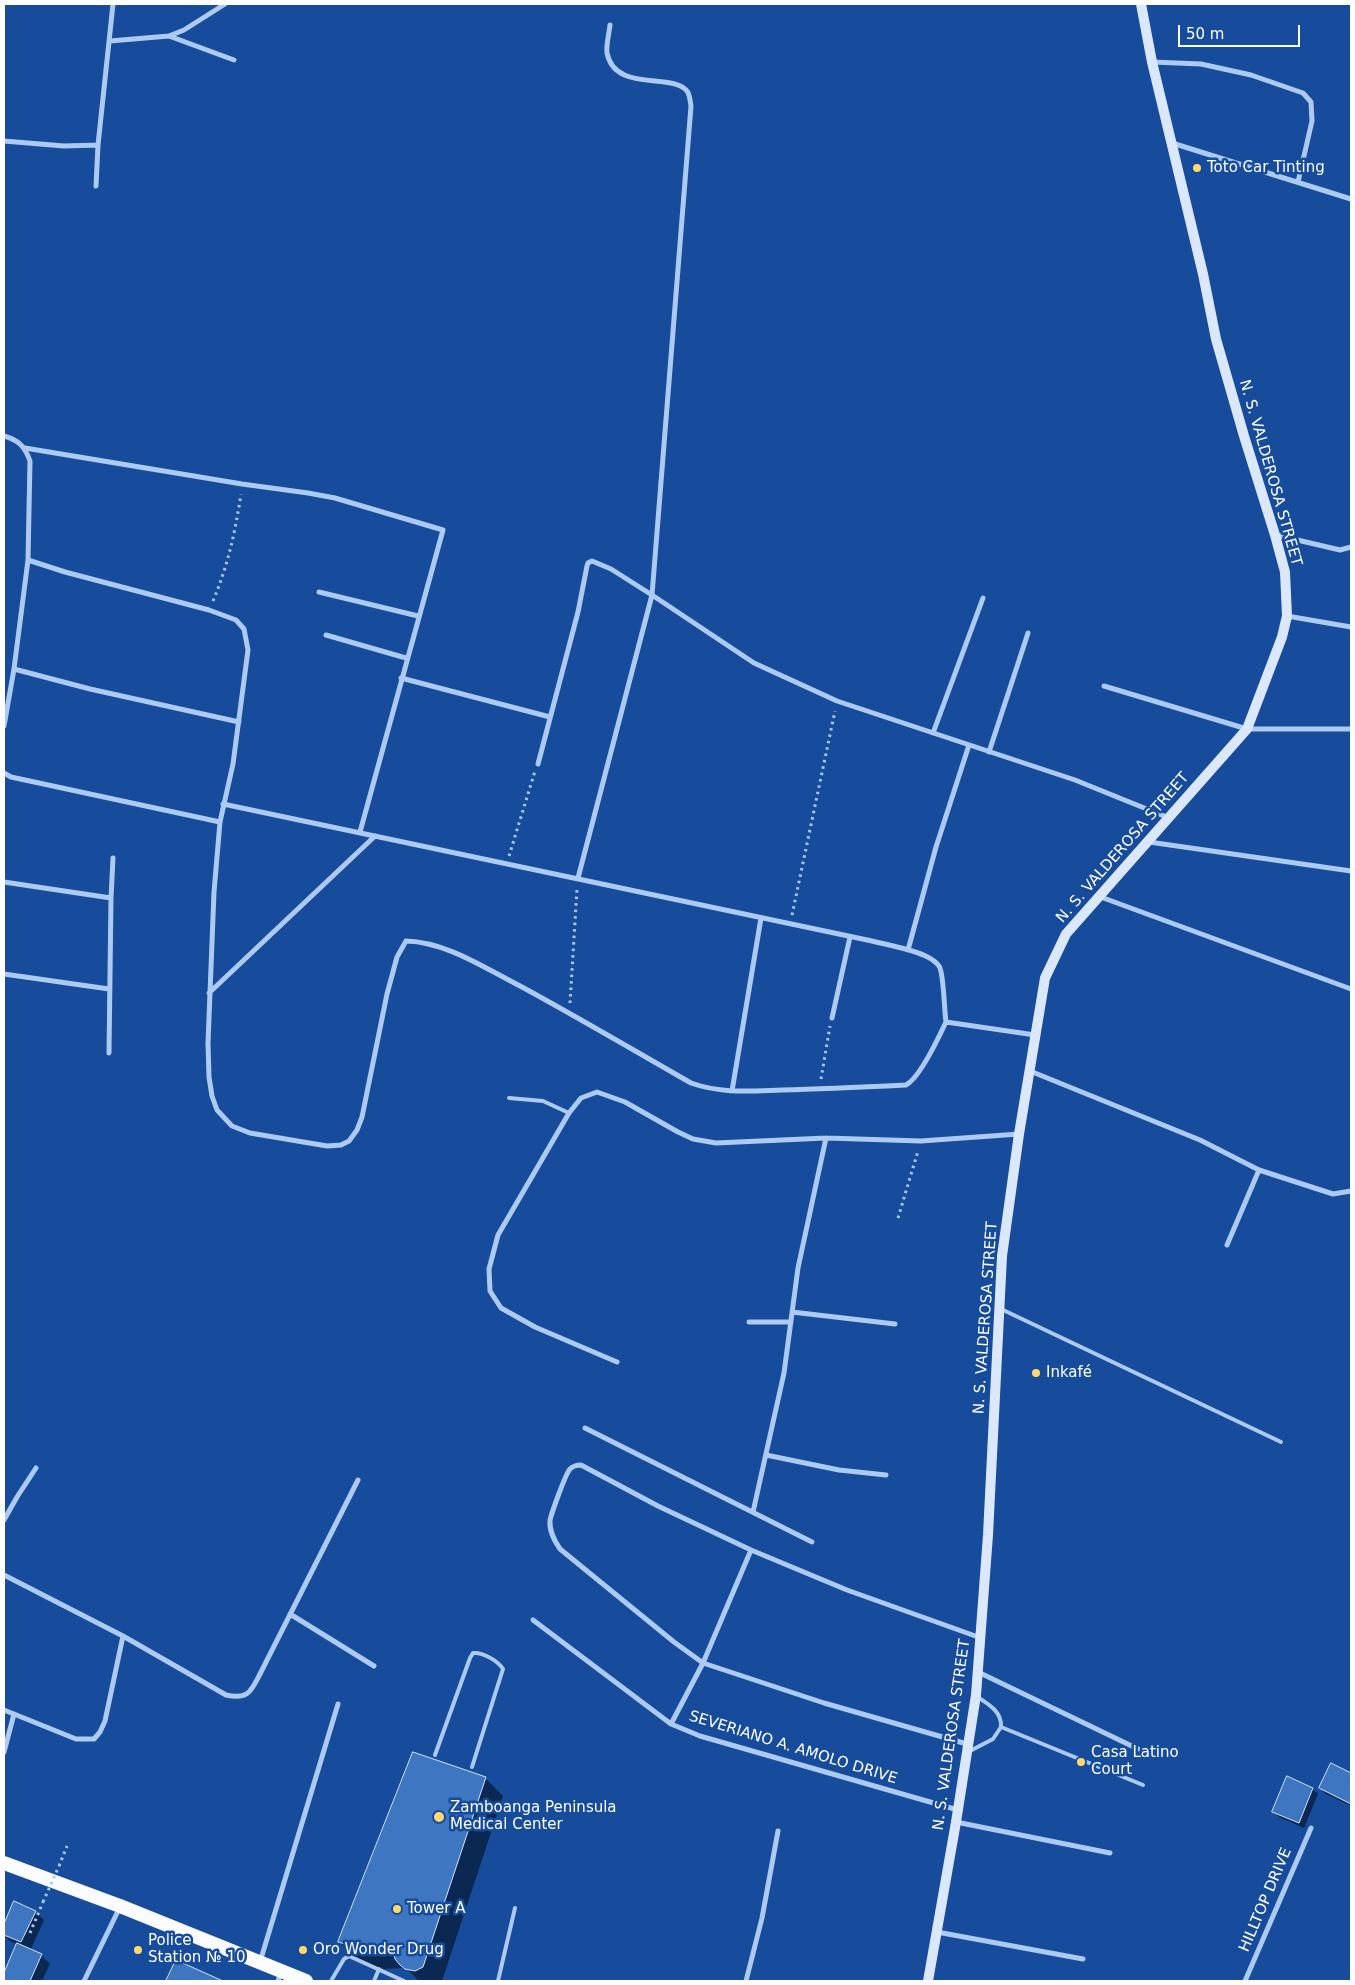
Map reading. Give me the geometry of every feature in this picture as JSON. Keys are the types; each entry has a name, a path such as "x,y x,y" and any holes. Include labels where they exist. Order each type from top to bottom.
{"highway":[{"path":"4,1865 120,1906 260,1962 280,1976 306,1981"}],"main road":[{"name":"N. S. VALDEROSA STREET","path":"928,1981 976,1695 981,1638 1002,1256 1019,1134 1045,978 1066,934 1247,729 1282,637 1287,616 1285,572 1276,535 1244,436 1216,339 1152,62 1141,4"}],"street":[{"path":"96,186 98,145 114,4"},
{"path":"110,41 169,36 184,30 226,4"},
{"path":"578,878 652,595 691,106 690,96 686,89 676,85 628,77 616,69 607,52 610,26"},
{"path":"169,36 234,60"},
{"path":"1152,62 1202,64 1251,75 1304,93 1311,102 1312,121 1298,182"},
{"path":"4,141 64,146 98,145"},
{"path":"1172,142 1351,199"},
{"path":"4,436 18,441 25,448 30,462 28,560 14,669 4,726"},
{"path":"25,448 335,498 443,530 406,658 360,832"},
{"path":"1276,535 1340,550 1351,547"},
{"path":"28,560 65,572 209,610 236,620 244,630 248,650 233,764 223,804 220,822 209,993 209,1077 212,1096 217,1110 232,1126 250,1132 327,1146 341,1146 349,1141 357,1130 362,1117 386,994 397,957 406,941 423,941 471,960 570,1013 691,1083 710,1090 819,1089 909,1083 931,1053 946,1022 940,969 931,958 908,950 578,878 223,804"},
{"path":"538,764 578,612 588,563 592,561 611,569 754,663 838,701 1075,780 1169,818"},
{"path":"319,592 418,616"},
{"path":"933,733 982,598"},
{"path":"1287,616 1351,627"},
{"path":"989,752 1028,633"},
{"path":"326,635 406,658"},
{"path":"14,669 90,689 238,722"},
{"path":"401,678 550,717"},
{"path":"1104,686 1247,729 1351,730"},
{"path":"908,950 936,847 969,745"},
{"path":"4,773 11,777 220,822"},
{"path":"209,993 376,836"},
{"path":"1149,842 1351,871"},
{"path":"109,1053 110,898 113,858"},
{"path":"4,882 110,898"},
{"path":"1098,896 1351,989"},
{"path":"732,1091 760,918"},
{"path":"832,1018 850,938"},
{"path":"4,974 109,989"},
{"path":"946,1022 1036,1035"},
{"path":"1030,1071 1200,1140 1259,1170 1333,1194 1351,1191"},
{"path":"617,1362 535,1327 501,1308 490,1292 489,1269 498,1235 569,1113 581,1098 597,1092 625,1102 678,1132 702,1141 716,1143 826,1138 921,1141 1019,1134"},
{"path":"753,1512 784,1373 798,1268 826,1138"},
{"path":"1227,1245 1259,1170"},
{"path":"792,1312 895,1324"},
{"path":"749,1322 791,1322"},
{"path":"585,1428 812,1542"},
{"path":"766,1455 839,1470 886,1474"},
{"path":"966,1749 703,1663 674,1642 560,1549 552,1537 550,1520 566,1475 571,1468 581,1465 658,1506 751,1550 847,1590 981,1638"},
{"path":"4,1520 16,1497 36,1468"},
{"path":"4,1575 123,1636 226,1696 244,1697 251,1691 358,1480"},
{"path":"671,1724 703,1663 751,1550"},
{"path":"290,1614 374,1666"},
{"name":"SEVERIANO A. AMOLO DRIVE","path":"533,1620 671,1724 700,1736 958,1810"},
{"path":"4,1710 76,1739 94,1739 105,1721 123,1636"},
{"path":"978,1672 1138,1749"},
{"path":"260,1962 338,1704"},
{"path":"4,1752 14,1714"},
{"path":"956,1822 1110,1853"},
{"name":"HILLTOP DRIVE","path":"1245,1981 1311,1828"},
{"path":"746,1981 762,1918 778,1831"},
{"path":"84,1981 120,1906"},
{"path":"937,1932 1083,1959"}],"lane":[{"path":"509,1098 543,1101 569,1113"},
{"path":"999,1308 1281,1442"},
{"path":"435,1755 470,1658 473,1653 478,1652 500,1664 503,1670 472,1767"},
{"path":"966,1749 993,1739 1001,1727 1000,1718 995,1709 976,1695"},
{"path":"1001,1727 1143,1785"},
{"path":"498,1981 515,1908"},
{"path":"331,1981 344,1959 349,1956 404,1981"},
{"path":"374,1981 378,1969"}],"path":[{"path":"209,610 226,570 235,534 242,484"},
{"path":"790,924 838,701"},
{"path":"507,864 538,764"},
{"path":"570,1013 578,878"},
{"path":"819,1089 832,1018"},
{"path":"898,1218 921,1141"},
{"path":"30,1933 67,1846"}],"building":[{"path":"413,1752 486,1777 423,1967 415,1971 405,1969 400,1965 395,1959 393,1950 370,1952 338,1942"},
{"path":"1331,1763 1351,1773 1351,1804 1319,1788"},
{"path":"1287,1776 1313,1788 1299,1823 1272,1812"},
{"path":"14,1901 36,1911 21,1942 4,1935 4,1924"},
{"path":"17,1943 42,1954 30,1981 4,1981 4,1973"},
{"path":"176,1960 223,1981 166,1981"}],"place":[{"name":"Toto Car Tinting","path":"1197,168"},
{"name":"Inkafé","path":"1036,1373"},
{"name":"Casa Latino Court","path":"1081,1762"},
{"name":"Zamboanga Peninsula Medical Center","path":"439,1817"},
{"name":"Tower A","path":"397,1909"},
{"name":"Police Station № 10","path":"138,1950"},
{"name":"Oro Wonder Drug","path":"303,1950"}]}
